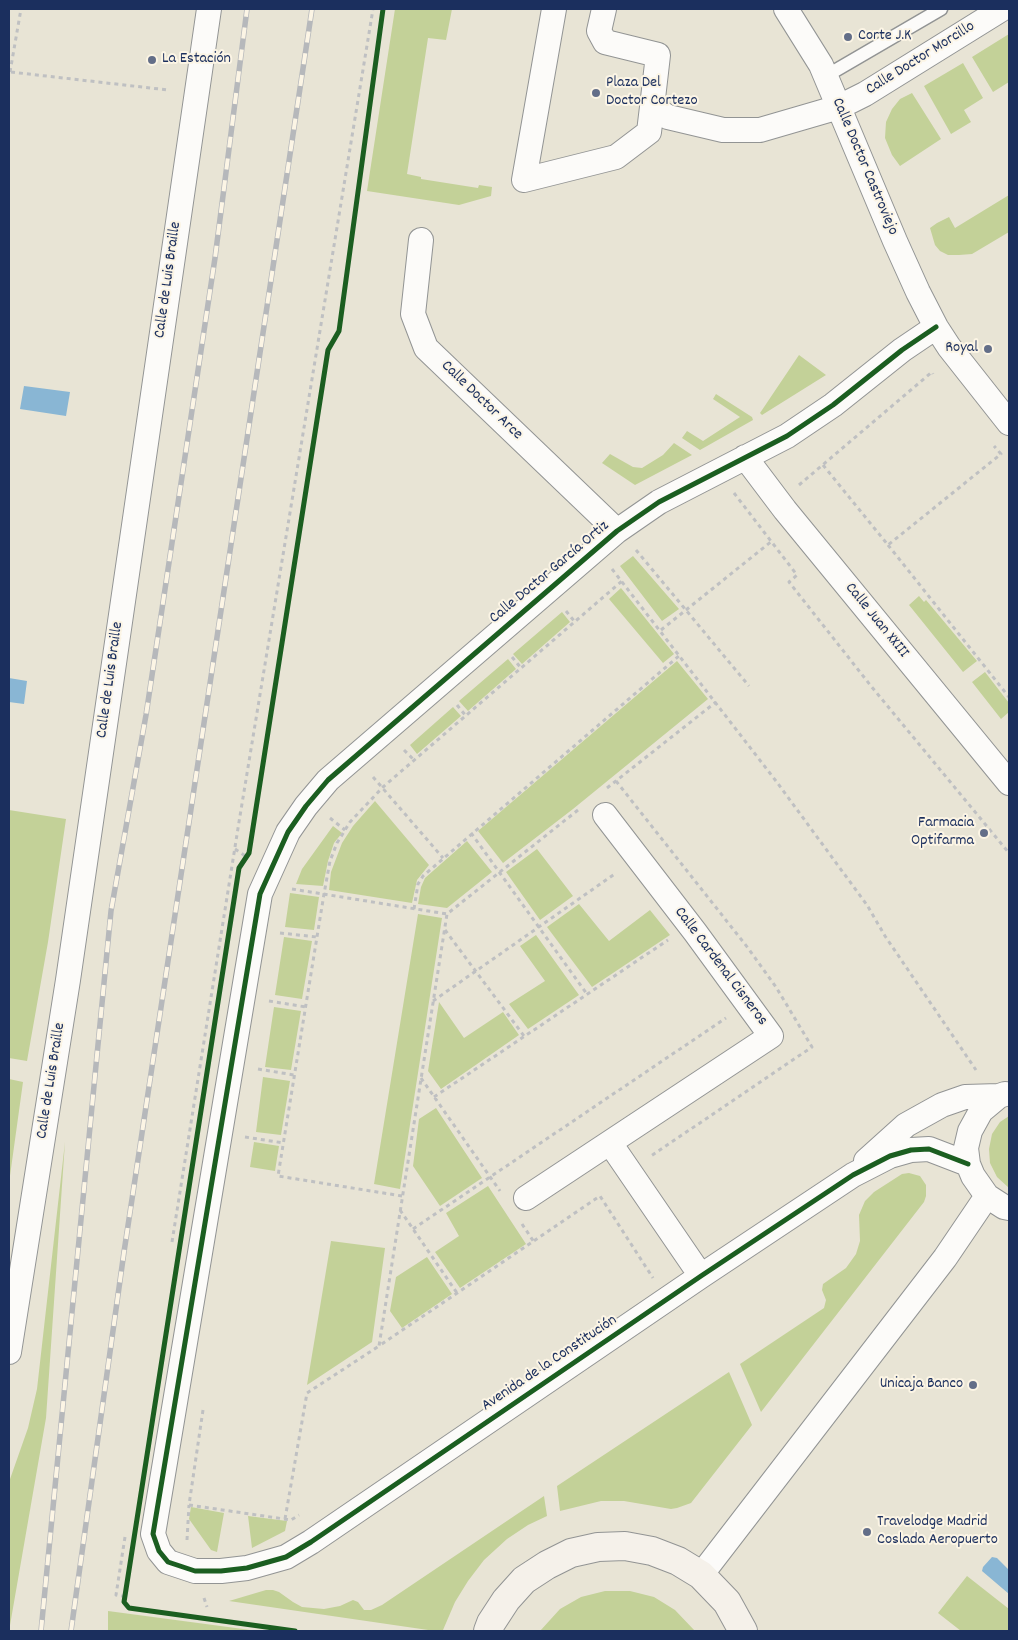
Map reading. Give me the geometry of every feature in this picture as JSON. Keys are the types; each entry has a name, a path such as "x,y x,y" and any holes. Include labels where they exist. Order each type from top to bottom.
{"street":[{"name":"Calle de Luis Braille","path":"9,1352 69,970 209,9"},
{"path":"554,9 524,180 616,157 649,132 658,55 605,42 599,31 604,9"},
{"name":"Calle Doctor Castroviejo","path":"786,9 822,65 895,241 936,328 1009,423"},
{"name":"Calle Doctor Morcillo","path":"652,107 668,117 722,130 760,130 839,107 865,94 1002,9"},
{"name":"Calle Doctor Arce","path":"422,240 412,314 426,348 626,539"},
{"name":"Calle Doctor García Ortiz","path":"153,1534 260,894 288,832 306,806 328,780 626,539 659,502 787,436 833,405 902,350 936,328"},
{"name":"Calle Juan XXIII","path":"745,457 785,510 1009,783"},
{"name":"Calle Cardenal Cisneros","path":"522,1208 610,1143 771,1036 605,814"},
{"path":"1004,1094 981,1111 970,1131 966,1148 968,1164 973,1176 987,1196 1004,1207 1009,1208"},
{"name":"Avenida de la Constitución","path":"853,1175 876,1151 906,1125 942,1105 964,1097 1004,1094"},
{"path":"610,1143 701,1276"},
{"name":"Avenida de la Constitución","path":"153,1534 159,1551 168,1562 195,1571 247,1568 286,1557 311,1542 701,1276 853,1175 890,1156 910,1150 929,1149 968,1164"},
{"path":"701,1576 945,1258 987,1196"},
{"path":"488,1631 506,1600 524,1580 547,1565 572,1553 598,1547 625,1546 652,1551 678,1561 701,1576 727,1602 743,1631"}],"lane":[{"path":"826,76 941,9"}],"path":[{"path":"21,9 10,72 168,90"},
{"path":"171,1252 233,859 373,9"},
{"path":"768,536 797,492 800,482 823,465 932,372 938,380"},
{"path":"888,545 1001,454 989,440"},
{"path":"823,465 1009,697"},
{"path":"730,488 798,575 789,582 871,686 1009,853"},
{"path":"626,539 749,686"},
{"path":"661,630 772,541"},
{"path":"605,572 610,566 776,780 867,905 885,936 976,1070"},
{"path":"402,1196 278,1176 324,894 330,861 336,843 383,787 622,581"},
{"path":"564,608 575,622"},
{"path":"510,654 521,668"},
{"path":"414,909 418,884 423,876 680,655"},
{"path":"454,702 466,716"},
{"path":"402,748 414,760"},
{"path":"371,775 443,858"},
{"path":"616,781 748,948 776,987 812,1047 650,1156 655,1164"},
{"path":"575,813 581,820"},
{"path":"324,820 328,816 345,830"},
{"path":"472,833 587,994"},
{"path":"243,862 249,853"},
{"path":"433,1001 621,870"},
{"path":"287,888 446,914 380,1346"},
{"path":"444,929 524,1036"},
{"path":"277,933 317,937"},
{"path":"434,1097 674,936"},
{"path":"266,1001 306,1007"},
{"path":"413,1229 728,1017"},
{"path":"256,1069 294,1075"},
{"path":"421,1078 502,1193"},
{"path":"244,1145 245,1136 284,1143"},
{"path":"285,1519 307,1393 380,1346 600,1196 653,1278 645,1283"},
{"path":"522,1208 534,1242"},
{"path":"400,1210 457,1293"},
{"path":"203,1409 189,1505 291,1520 300,1514"},
{"path":"126,1536 116,1595 125,1599 126,1587"}],"green space":[{"path":"395,9 452,9 446,40 428,38 407,174 421,177 421,179 478,188 479,185 492,187 491,196 459,205 367,191"},
{"path":"1009,34 1009,82 993,92 972,57"},
{"path":"963,63 983,98 964,110 971,122 951,134 924,86"},
{"path":"912,93 941,139 900,166 892,155 885,138 886,122 892,109 900,99"},
{"path":"1009,195 1009,232 972,254 948,255 940,251 935,245 930,228 937,223 949,217 955,228"},
{"path":"799,355 826,375 762,415 760,413"},
{"path":"716,394 752,417 753,420 700,450 682,438 687,431 703,441 740,417 713,399"},
{"path":"674,443 692,455 635,485 602,463 610,454 633,467 642,468 663,455"},
{"path":"633,556 679,609 662,621 620,566"},
{"path":"621,588 674,654 663,663 609,599"},
{"path":"919,596 924,602 926,600 977,661 963,672 909,605"},
{"path":"562,612 570,622 522,664 513,654"},
{"path":"508,659 516,669 468,711 459,701"},
{"path":"677,661 708,699 573,809 503,863 478,831"},
{"path":"985,672 1009,703 1009,712 1001,719 972,682"},
{"path":"453,707 461,716 417,754 410,745"},
{"path":"375,801 429,865 417,880 412,903 329,890 331,872 342,843 353,826"},
{"path":"9,810 66,819 48,942 27,1061 9,1058"},
{"path":"333,826 342,833 334,843 323,886 296,884 302,869"},
{"path":"467,841 492,872 447,908 418,904 421,887 425,878"},
{"path":"537,849 573,896 540,920 506,872"},
{"path":"290,893 319,897 314,930 285,927"},
{"path":"579,904 609,941 650,910 670,935 592,987 547,927"},
{"path":"418,914 442,918 400,1189 374,1184"},
{"path":"536,935 579,995 528,1029 509,1004 545,981 520,946"},
{"path":"284,937 312,941 302,999 275,995"},
{"path":"439,1002 464,1038 503,1012 519,1035 441,1089 428,1071"},
{"path":"274,1007 301,1011 291,1070 265,1067"},
{"path":"263,1077 290,1081 281,1135 256,1132"},
{"path":"9,1079 23,1082 9,1183"},
{"path":"436,1108 482,1178 440,1206 413,1166 419,1119"},
{"path":"1009,1116 1009,1188 997,1177 990,1163 989,1149 992,1134 1000,1122"},
{"path":"65,1142 46,1418 9,1631 9,1482 28,1428 37,1389"},
{"path":"254,1142 279,1146 275,1171 250,1167"},
{"path":"909,1173 920,1176 926,1185 924,1202 761,1412 740,1364 824,1308 826,1300 822,1290 823,1284 846,1268 856,1254 860,1241 859,1215 865,1201 874,1192 902,1174"},
{"path":"488,1186 526,1244 460,1288 435,1252 459,1236 446,1213"},
{"path":"331,1241 385,1248 372,1342 307,1385"},
{"path":"427,1257 452,1294 402,1328 390,1311 396,1277"},
{"path":"729,1372 752,1425 691,1503 671,1509 624,1501 601,1501 560,1511 557,1486"},
{"path":"544,1496 547,1516 528,1525 507,1539 484,1560 455,1602 443,1630 435,1631 229,1601 266,1590 273,1590 302,1607 324,1609 340,1606 353,1600 358,1602 364,1610 371,1610 382,1605"},
{"path":"191,1507 224,1513 217,1552 211,1550 189,1519"},
{"path":"248,1516 287,1521 285,1531 252,1548"},
{"path":"967,1576 1009,1609 1009,1631 961,1631 938,1613"},
{"path":"605,1591 630,1591 654,1597 675,1610 695,1631 540,1631 560,1609 581,1597"},
{"path":"108,1611 258,1631 108,1631"}],"water":[{"path":"24,386 70,392 66,416 20,409"},
{"path":"9,678 27,681 24,704 9,702"},
{"path":"992,1557 997,1558 1009,1570 1009,1594 982,1571 983,1567"}],"railway":[{"path":"41,1631 111,911 146,715 215,258 247,9"},
{"path":"71,1631 124,1252 312,9"}],"cycle path":[{"path":"295,1631 129,1608 124,1602 239,868 249,853 328,350 339,331 383,9"},
{"path":"936,327 902,350 833,405 787,436 659,502 617,531 328,780 306,806 288,832 260,894 153,1534 159,1551 168,1562 195,1571 247,1568 286,1557 311,1542 701,1276 853,1175 890,1156 911,1150 929,1149 968,1164"}],"place":[{"name":"Corte J.K","path":"848,37"},
{"name":"La Estación","path":"152,60"},
{"name":"Plaza Del Doctor Cortezo","path":"596,93"},
{"name":"Royal","path":"988,349"},
{"name":"Farmacia Optifarma","path":"984,833"},
{"name":"Unicaja Banco","path":"973,1385"},
{"name":"Travelodge Madrid Coslada Aeropuerto","path":"867,1532"}]}
